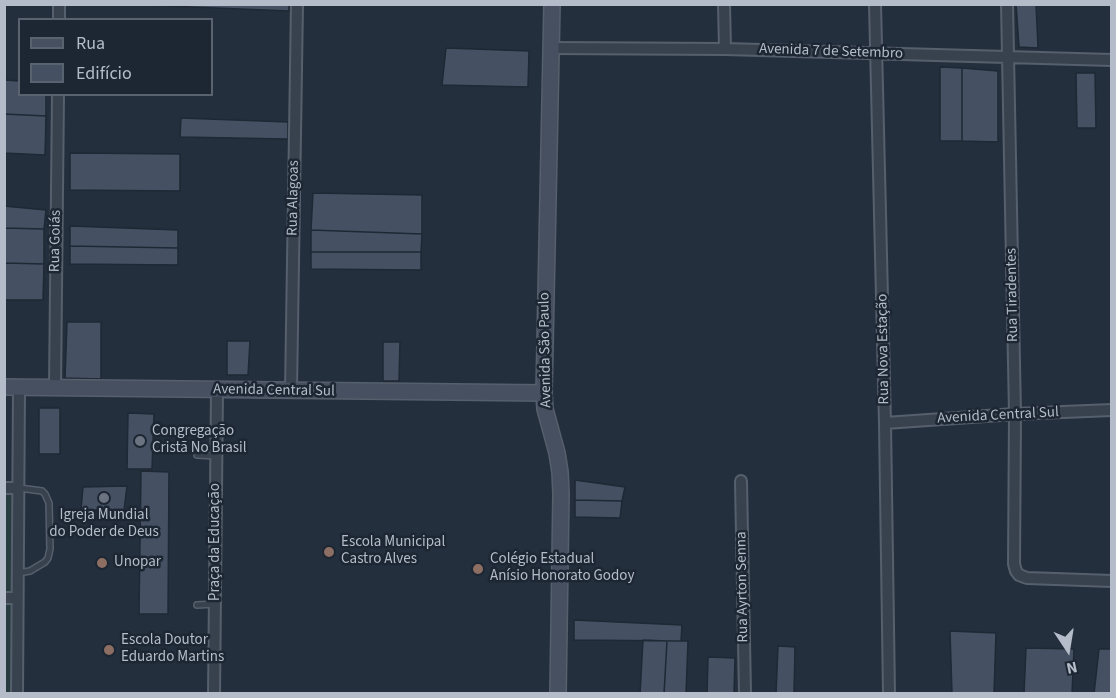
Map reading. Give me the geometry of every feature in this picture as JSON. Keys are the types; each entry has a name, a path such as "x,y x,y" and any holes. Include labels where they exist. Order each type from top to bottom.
{"main road":[{"name":"Avenida São Paulo","path":"552,4 544,393 545,409 560,472 558,693"},
{"name":"Avenida Central Sul","path":"12,387 544,393"}],"street":[{"name":"Rua Alagoas","path":"291,391 297,4"},
{"path":"724,4 725,49"},
{"name":"Rua Nova Estação","path":"875,4 889,693"},
{"name":"Rua Tiradentes","path":"1007,4 1015,414 1014,564 1019,575 1027,578 1112,581"},
{"name":"Avenida 7 de Setembro","path":"550,48 725,49 1112,60"},
{"name":"Rua Goiás","path":"55,387 58,96"},
{"path":"12,387 18,488 18,693"},
{"name":"Praça da Educação","path":"214,693 217,390"},
{"name":"Avenida Central Sul","path":"885,423 1112,410"},
{"name":"Rua Ayrton Senna","path":"741,481 745,693"},
{"path":"4,488 18,488"},
{"path":"4,598 17,598"},
{"path":"4,617 17,617"}],"lane":[{"path":"197,455 217,456"},
{"path":"18,488 38,490 45,494 49,503 50,549 45,562 30,571 18,573"},
{"path":"197,605 215,604"}],"green space":[{"path":"5,488 18,488 18,693 5,694"}],"building":[{"path":"289,4 289,11 142,5"},
{"path":"1016,4 1036,4 1038,48 1019,47"},
{"path":"446,48 529,51 528,87 442,85"},
{"path":"940,67 962,68 962,141 940,141"},
{"path":"962,68 998,71 998,142 962,141"},
{"path":"1076,73 1095,73 1096,128 1077,128"},
{"path":"4,80 18,81 18,96 46,96 46,116 4,114"},
{"path":"4,114 46,116 45,155 4,153"},
{"path":"181,118 288,122 288,139 180,137"},
{"path":"70,153 180,154 180,191 70,190"},
{"path":"313,193 422,195 422,234 311,230"},
{"path":"4,206 46,210 44,229 4,228"},
{"path":"70,226 178,230 178,248 70,246"},
{"path":"4,228 44,229 44,264 4,263"},
{"path":"311,230 422,234 421,252 311,252"},
{"path":"70,246 178,248 178,265 70,264"},
{"path":"311,252 421,252 421,270 311,269"},
{"path":"4,263 44,264 43,300 4,300"},
{"path":"67,322 101,322 101,379 65,378"},
{"path":"227,341 250,341 248,375 227,375"},
{"path":"383,342 400,342 399,381 383,381"},
{"path":"39,408 60,408 60,454 39,454"},
{"name":"Congregação Cristã No Brasil","path":"128,413 154,414 152,469 127,469"},
{"path":"141,471 169,472 168,614 139,614"},
{"path":"575,480 625,487 622,501 575,500"},
{"name":"Igreja Mundial do Poder de Deus","path":"127,486 124,510 81,510 83,487"},
{"path":"575,500 622,501 620,518 575,517"},
{"path":"574,620 682,625 681,641 574,640"},
{"path":"950,631 996,633 994,694 952,694"},
{"path":"643,640 667,641 664,694 640,694"},
{"path":"667,641 688,641 686,694 664,694"},
{"path":"778,646 795,647 794,694 776,694"},
{"path":"1026,648 1074,649 1072,694 1024,694"},
{"path":"1099,649 1112,649 1112,694 1094,694"},
{"path":"708,657 735,658 734,694 707,694"}],"place":[{"name":"Congregação Cristã No Brasil","path":"140,441"},
{"name":"Igreja Mundial do Poder de Deus","path":"104,498"},
{"name":"Escola Municipal Castro Alves","path":"329,552"},
{"name":"Unopar","path":"102,563"},
{"name":"Colégio Estadual Anísio Honorato Godoy","path":"478,569"},
{"name":"Escola Doutor Eduardo Martins","path":"109,650"}]}
